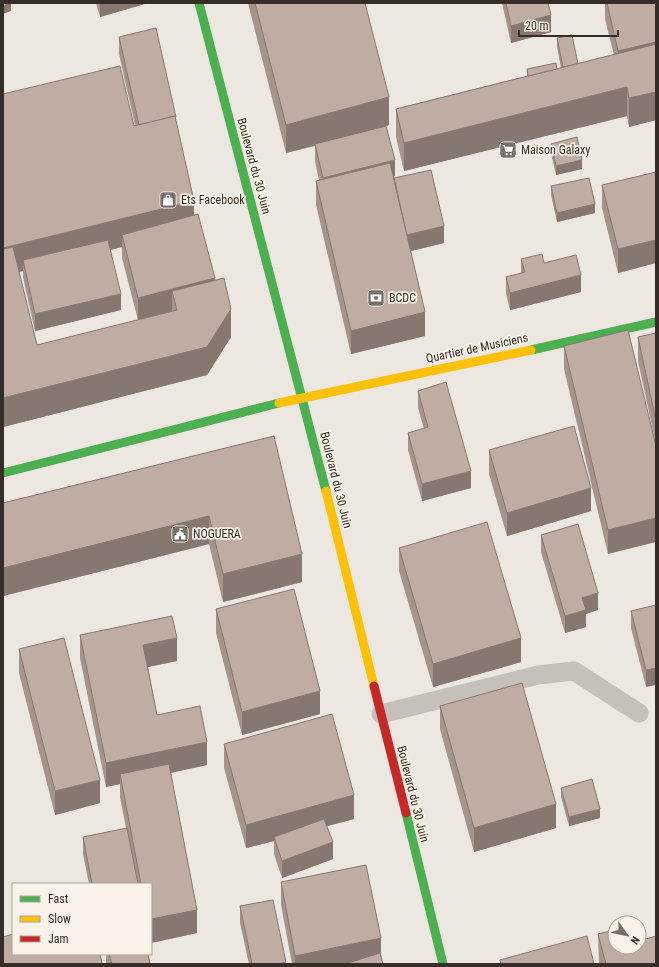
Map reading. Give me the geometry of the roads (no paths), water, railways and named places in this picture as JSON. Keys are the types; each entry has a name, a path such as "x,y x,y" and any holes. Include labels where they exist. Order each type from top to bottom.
{"street":[{"name":"Boulevard du 30 Juin","path":"199,3 303,397 443,964"},
{"name":"Quartier de Musiciens","path":"3,474 303,397 626,330 656,322"}],"lane":[{"path":"381,714 538,675 574,671 640,713"}],"place":[{"name":"Maison Galaxy","path":"508,150"},
{"name":"Ets Facebook","path":"168,200"},
{"name":"BCDC","path":"376,298"},
{"name":"NOGUERA","path":"180,534"}]}
